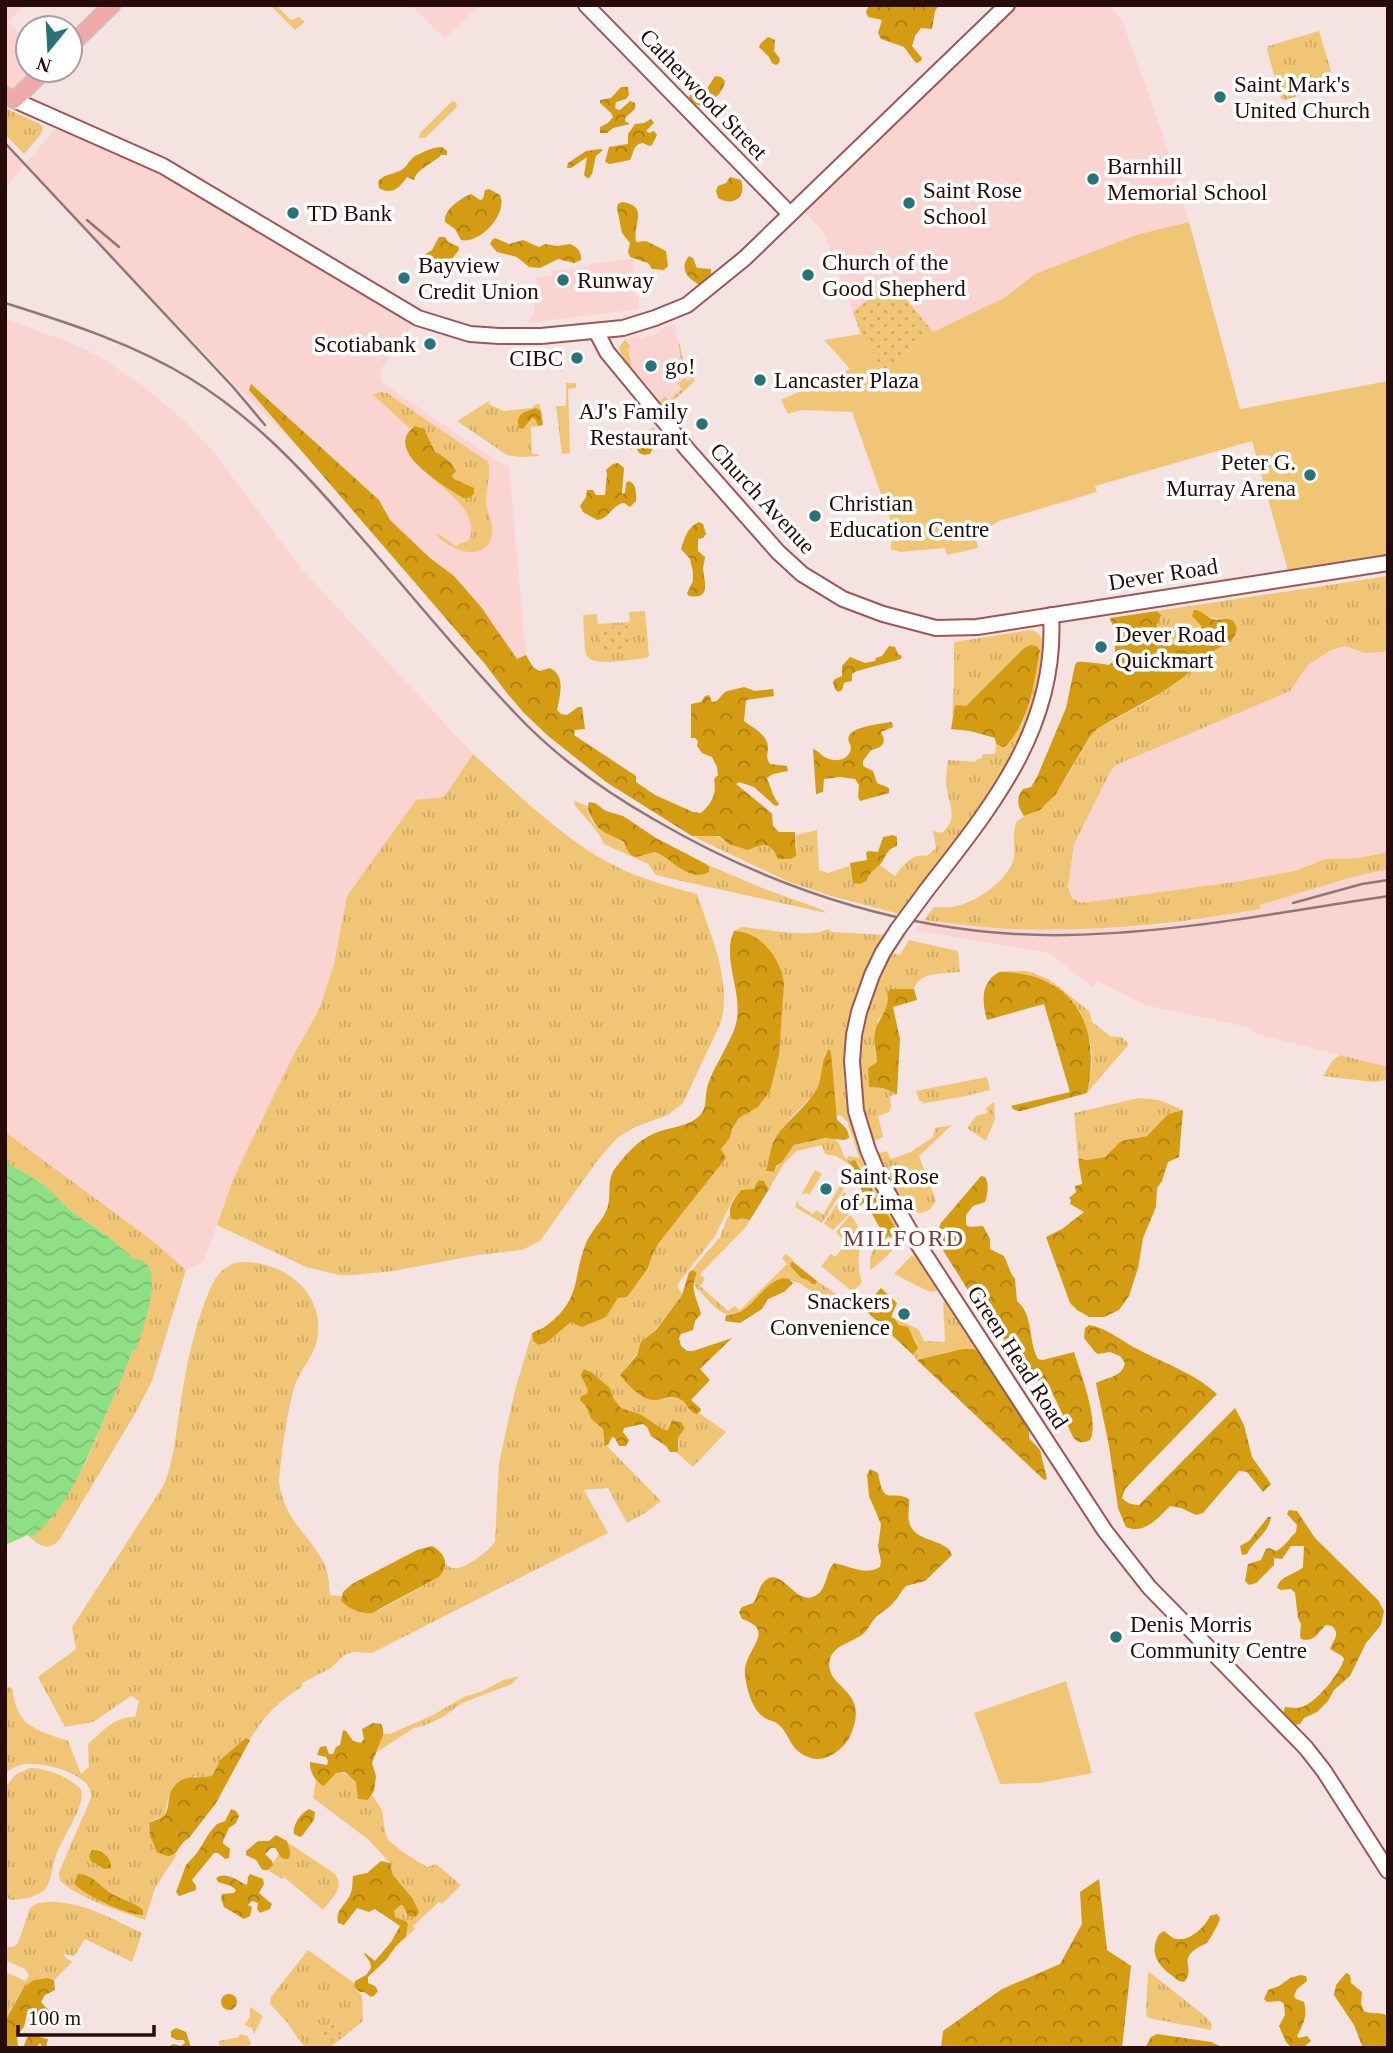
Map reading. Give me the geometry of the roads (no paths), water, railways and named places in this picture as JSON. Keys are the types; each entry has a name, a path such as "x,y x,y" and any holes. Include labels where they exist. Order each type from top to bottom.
{"main road":[{"path":"84,32 112,5"},
{"name":"Catherwood Street","path":"586,5 790,214"},
{"path":"28,84 10,98 163,166 418,318 454,330 486,335 541,336 639,324 687,305 745,258 1007,5"},
{"name":"Church Avenue","path":"596,331 611,357 687,449 790,564 821,587 862,607 893,618 946,629"},
{"name":"Dever Road","path":"946,629 977,627 1388,563"},
{"name":"Green Head Road","path":"1051,615 1053,648 1048,680 1024,750 998,795 893,935 872,975 854,1035 852,1070 856,1111 861,1130 885,1188 914,1238 1105,1531 1155,1594 1306,1748 1388,1871"}],"water":[{"path":"5,1158 11,1165 43,1184 73,1213 106,1235 132,1259 144,1262 150,1270 152,1282 148,1312 136,1349 132,1351 75,1482 56,1512 31,1538 28,1535 5,1545"}],"railway":[{"path":"5,143 233,387 265,425"},
{"path":"87,220 119,247"},
{"path":"5,303 124,345 147,355 213,393 273,443 310,480 530,729 581,772 636,809 752,869 854,906 906,919 959,929 1013,934 1068,935 1149,930 1229,921 1388,896"},
{"path":"1293,903 1362,884 1388,880"}],"place":[{"name":"Saint Mark's United Church","path":"1220,97"},
{"name":"Barnhill Memorial School","path":"1093,179"},
{"name":"Saint Rose School","path":"909,203"},
{"name":"TD Bank","path":"293,213"},
{"name":"Church of the Good Shepherd","path":"808,275"},
{"name":"Bayview Credit Union","path":"404,278"},
{"name":"Runway","path":"563,280"},
{"name":"Scotiabank","path":"430,344"},
{"name":"CIBC","path":"577,358"},
{"name":"go!","path":"651,366"},
{"name":"Lancaster Plaza","path":"760,380"},
{"name":"AJ's Family Restaurant","path":"702,424"},
{"name":"Peter G. Murray Arena","path":"1310,475"},
{"name":"Christian Education Centre","path":"815,516"},
{"name":"Dever Road Quickmart","path":"1101,647"},
{"name":"Saint Rose of Lima","path":"826,1189"},
{"name":"Snackers Convenience","path":"904,1314"},
{"name":"Denis Morris Community Centre","path":"1116,1637"}],"district":[{"name":"MILFORD","path":"904,1238"}]}
